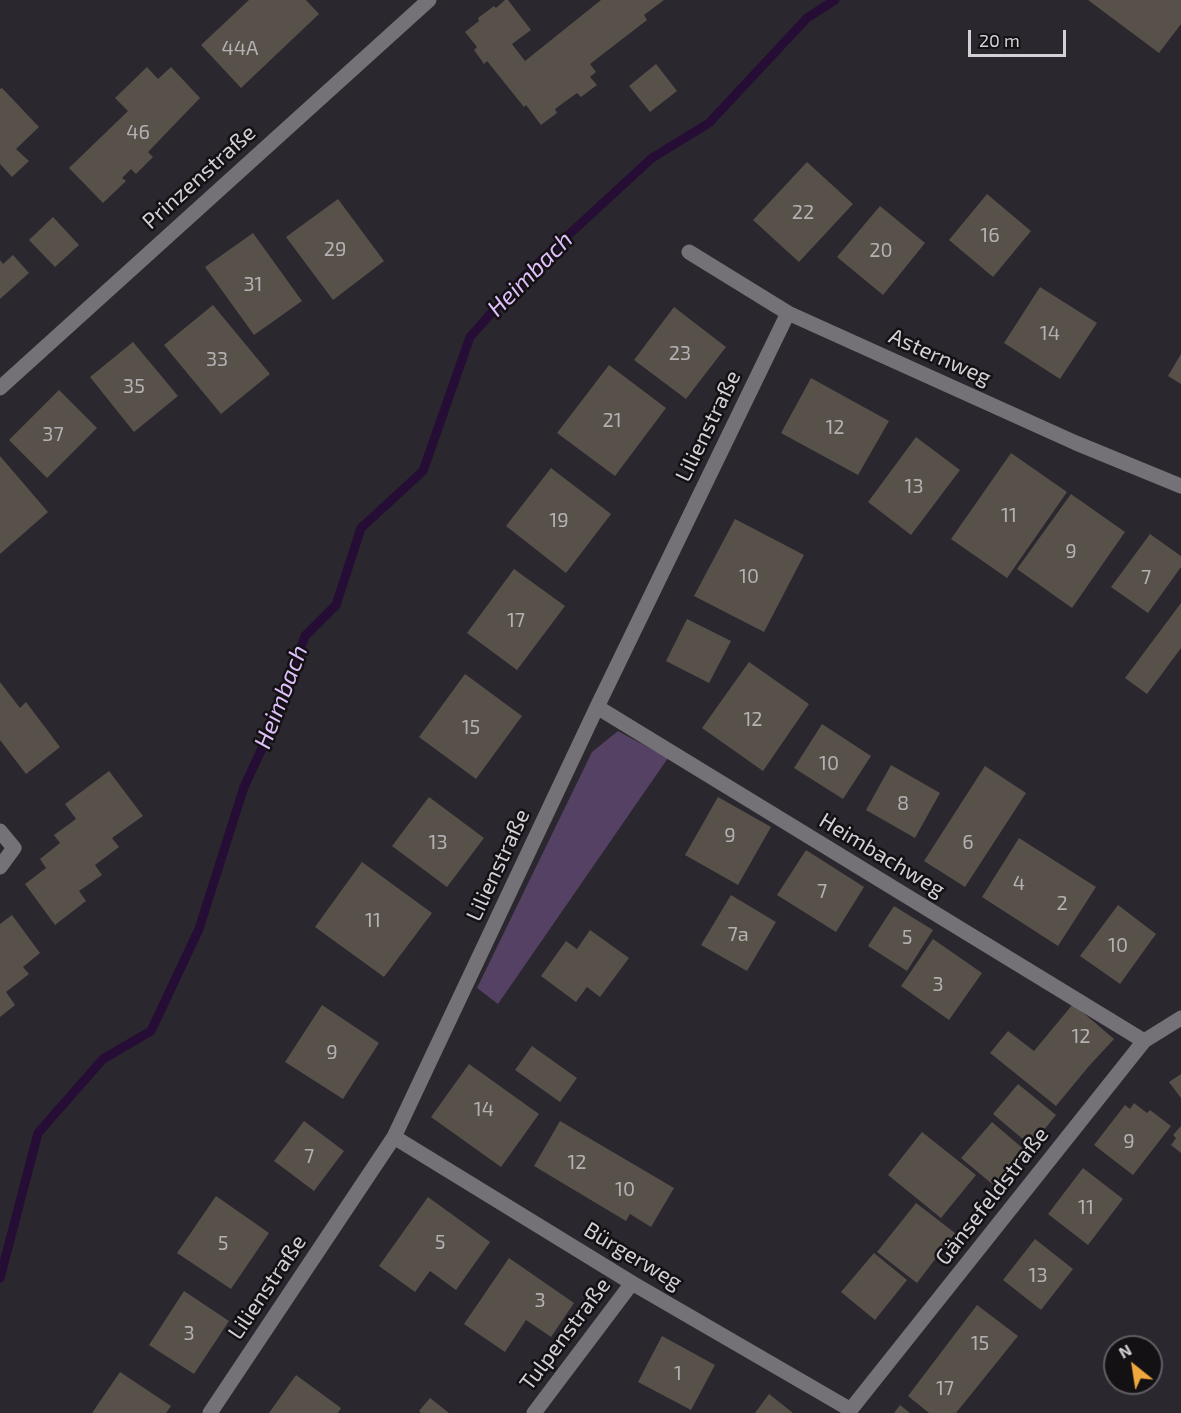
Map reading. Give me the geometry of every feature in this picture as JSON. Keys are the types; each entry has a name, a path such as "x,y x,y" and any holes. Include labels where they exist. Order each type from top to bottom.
{"street":[{"name":"Prinzenstraße","path":"0,388 429,0"},
{"name":"Asternweg","path":"689,252 788,313 1076,443 1181,486"},
{"name":"Lilienstraße","path":"210,1413 394,1137 597,707 788,313"},
{"name":"Heimbachweg","path":"597,707 1144,1041"},
{"path":"0,831 14,848 0,867"},
{"name":"Gänsefeldstraße","path":"849,1411 1144,1041 1181,1018"},
{"name":"Bürgerweg","path":"394,1137 632,1283 849,1411"},
{"name":"Tulpenstraße","path":"534,1413 632,1283"}],"shaded area":[{"path":"618,731 668,758 498,1004 477,988 592,752"}],"building":[{"path":"249,0 306,0 319,14 241,88 201,45"},
{"path":"508,0 531,30 512,44 525,61 601,0 664,0 644,15 647,20 590,64 596,72 590,77 597,85 581,97 577,93 555,109 557,113 541,125 487,61 484,64 474,50 477,47 465,32 479,21 478,18"},
{"path":"1088,0 1181,0 1181,24 1159,53"},
{"path":"656,64 677,91 650,112 629,86"},
{"path":"147,67 158,79 171,67 200,98 148,152 153,157 136,174 131,169 122,178 126,181 103,203 69,168 128,111 115,98"},
{"path":"2,88 39,127 16,149 29,161 12,177 0,164 0,89"},
{"path":"807,162 853,204 799,262 753,220"},
{"path":"987,194 1031,231 993,277 949,240"},
{"path":"338,199 384,261 333,300 286,237"},
{"path":"880,206 925,243 883,295 837,257"},
{"path":"53,217 79,245 55,267 29,240"},
{"path":"253,233 302,301 254,335 205,267"},
{"path":"13,255 29,273 0,299 0,260 3,264"},
{"path":"1040,287 1097,323 1060,379 1004,343"},
{"path":"213,305 270,374 221,414 164,345"},
{"path":"674,307 726,347 686,399 634,360"},
{"path":"133,342 178,396 134,432 90,377"},
{"path":"1181,354 1181,384 1168,376"},
{"path":"609,365 666,408 615,476 557,433"},
{"path":"811,378 889,421 858,475 781,433"},
{"path":"59,390 97,428 47,478 9,440"},
{"path":"916,437 960,470 911,535 868,502"},
{"path":"1011,453 1067,492 1007,578 951,539"},
{"path":"0,456 48,512 0,554"},
{"path":"551,468 611,514 566,573 506,526"},
{"path":"1071,494 1125,532 1072,608 1017,569"},
{"path":"735,519 804,555 764,632 694,596"},
{"path":"1150,534 1181,556 1181,567 1148,613 1111,587"},
{"path":"514,569 565,606 517,670 467,633"},
{"path":"1181,603 1181,648 1147,694 1125,678"},
{"path":"687,619 731,641 709,683 666,661"},
{"path":"749,662 809,704 763,771 702,728"},
{"path":"465,674 522,716 476,779 419,737"},
{"path":"0,682 20,708 26,702 60,747 26,774 0,740"},
{"path":"822,724 871,756 843,799 794,768"},
{"path":"891,765 940,793 915,838 866,810"},
{"path":"985,766 1026,793 965,887 924,861"},
{"path":"109,771 143,816 112,838 119,847 95,865 102,875 79,891 86,901 55,925 25,884 46,868 40,859 60,843 54,835 76,819 65,804"},
{"path":"429,797 484,838 447,887 392,846"},
{"path":"718,797 771,827 738,885 685,855"},
{"path":"1019,838 1096,887 1058,946 982,897"},
{"path":"806,850 864,887 836,932 777,895"},
{"path":"362,862 432,913 384,977 315,927"},
{"path":"731,895 776,922 747,971 701,945"},
{"path":"1118,905 1156,934 1120,984 1080,956"},
{"path":"894,906 933,930 907,971 868,946"},
{"path":"12,915 40,953 23,967 29,974 6,992 15,1005 0,1017 0,924"},
{"path":"590,930 629,958 600,997 587,987 576,1002 541,976 566,941 577,949"},
{"path":"933,939 982,973 949,1020 901,986"},
{"path":"1073,1004 1114,1039 1056,1106 990,1053 1008,1031 1034,1051"},
{"path":"322,1005 379,1043 343,1099 285,1062"},
{"path":"532,1046 577,1078 560,1102 515,1070"},
{"path":"469,1064 539,1114 501,1167 431,1117"},
{"path":"1181,1074 1181,1098 1169,1082"},
{"path":"1018,1084 1056,1115 1031,1146 993,1114"},
{"path":"1134,1103 1147,1113 1150,1110 1171,1126 1133,1175 1094,1145 1125,1105 1130,1109"},
{"path":"304,1121 344,1151 314,1191 274,1161"},
{"path":"560,1121 674,1188 651,1227 630,1214 626,1221 534,1166"},
{"path":"992,1122 1027,1152 997,1188 961,1158"},
{"path":"1181,1126 1181,1153 1171,1145 1176,1138 1173,1135"},
{"path":"922,1132 976,1175 941,1218 888,1175"},
{"path":"1083,1168 1123,1199 1088,1245 1048,1214"},
{"path":"216,1196 269,1233 231,1289 177,1253"},
{"path":"428,1197 490,1242 456,1290 430,1271 415,1292 379,1266"},
{"path":"916,1203 955,1233 917,1283 877,1252"},
{"path":"1035,1239 1073,1269 1041,1310 1003,1280"},
{"path":"874,1253 907,1280 875,1320 841,1292"},
{"path":"509,1258 574,1303 551,1337 526,1320 505,1352 464,1324"},
{"path":"184,1291 229,1321 194,1374 149,1345"},
{"path":"977,1305 1018,1336 956,1413 929,1413 908,1396"},
{"path":"662,1336 715,1365 691,1410 638,1382"},
{"path":"120,1372 171,1406 166,1413 92,1413"},
{"path":"296,1375 341,1408 338,1413 269,1413"},
{"path":"769,1394 793,1413 755,1413"},
{"path":"430,1398 449,1413 421,1413 419,1411"},
{"path":"900,1405 910,1413 894,1413"}],"waterway":[{"name":"Heimbach","path":"0,1278 38,1133 103,1059 151,1031 199,929 244,787 272,727 305,636 336,605 361,528 423,471 470,337 526,274 652,158 709,123 807,18 835,0"}]}
